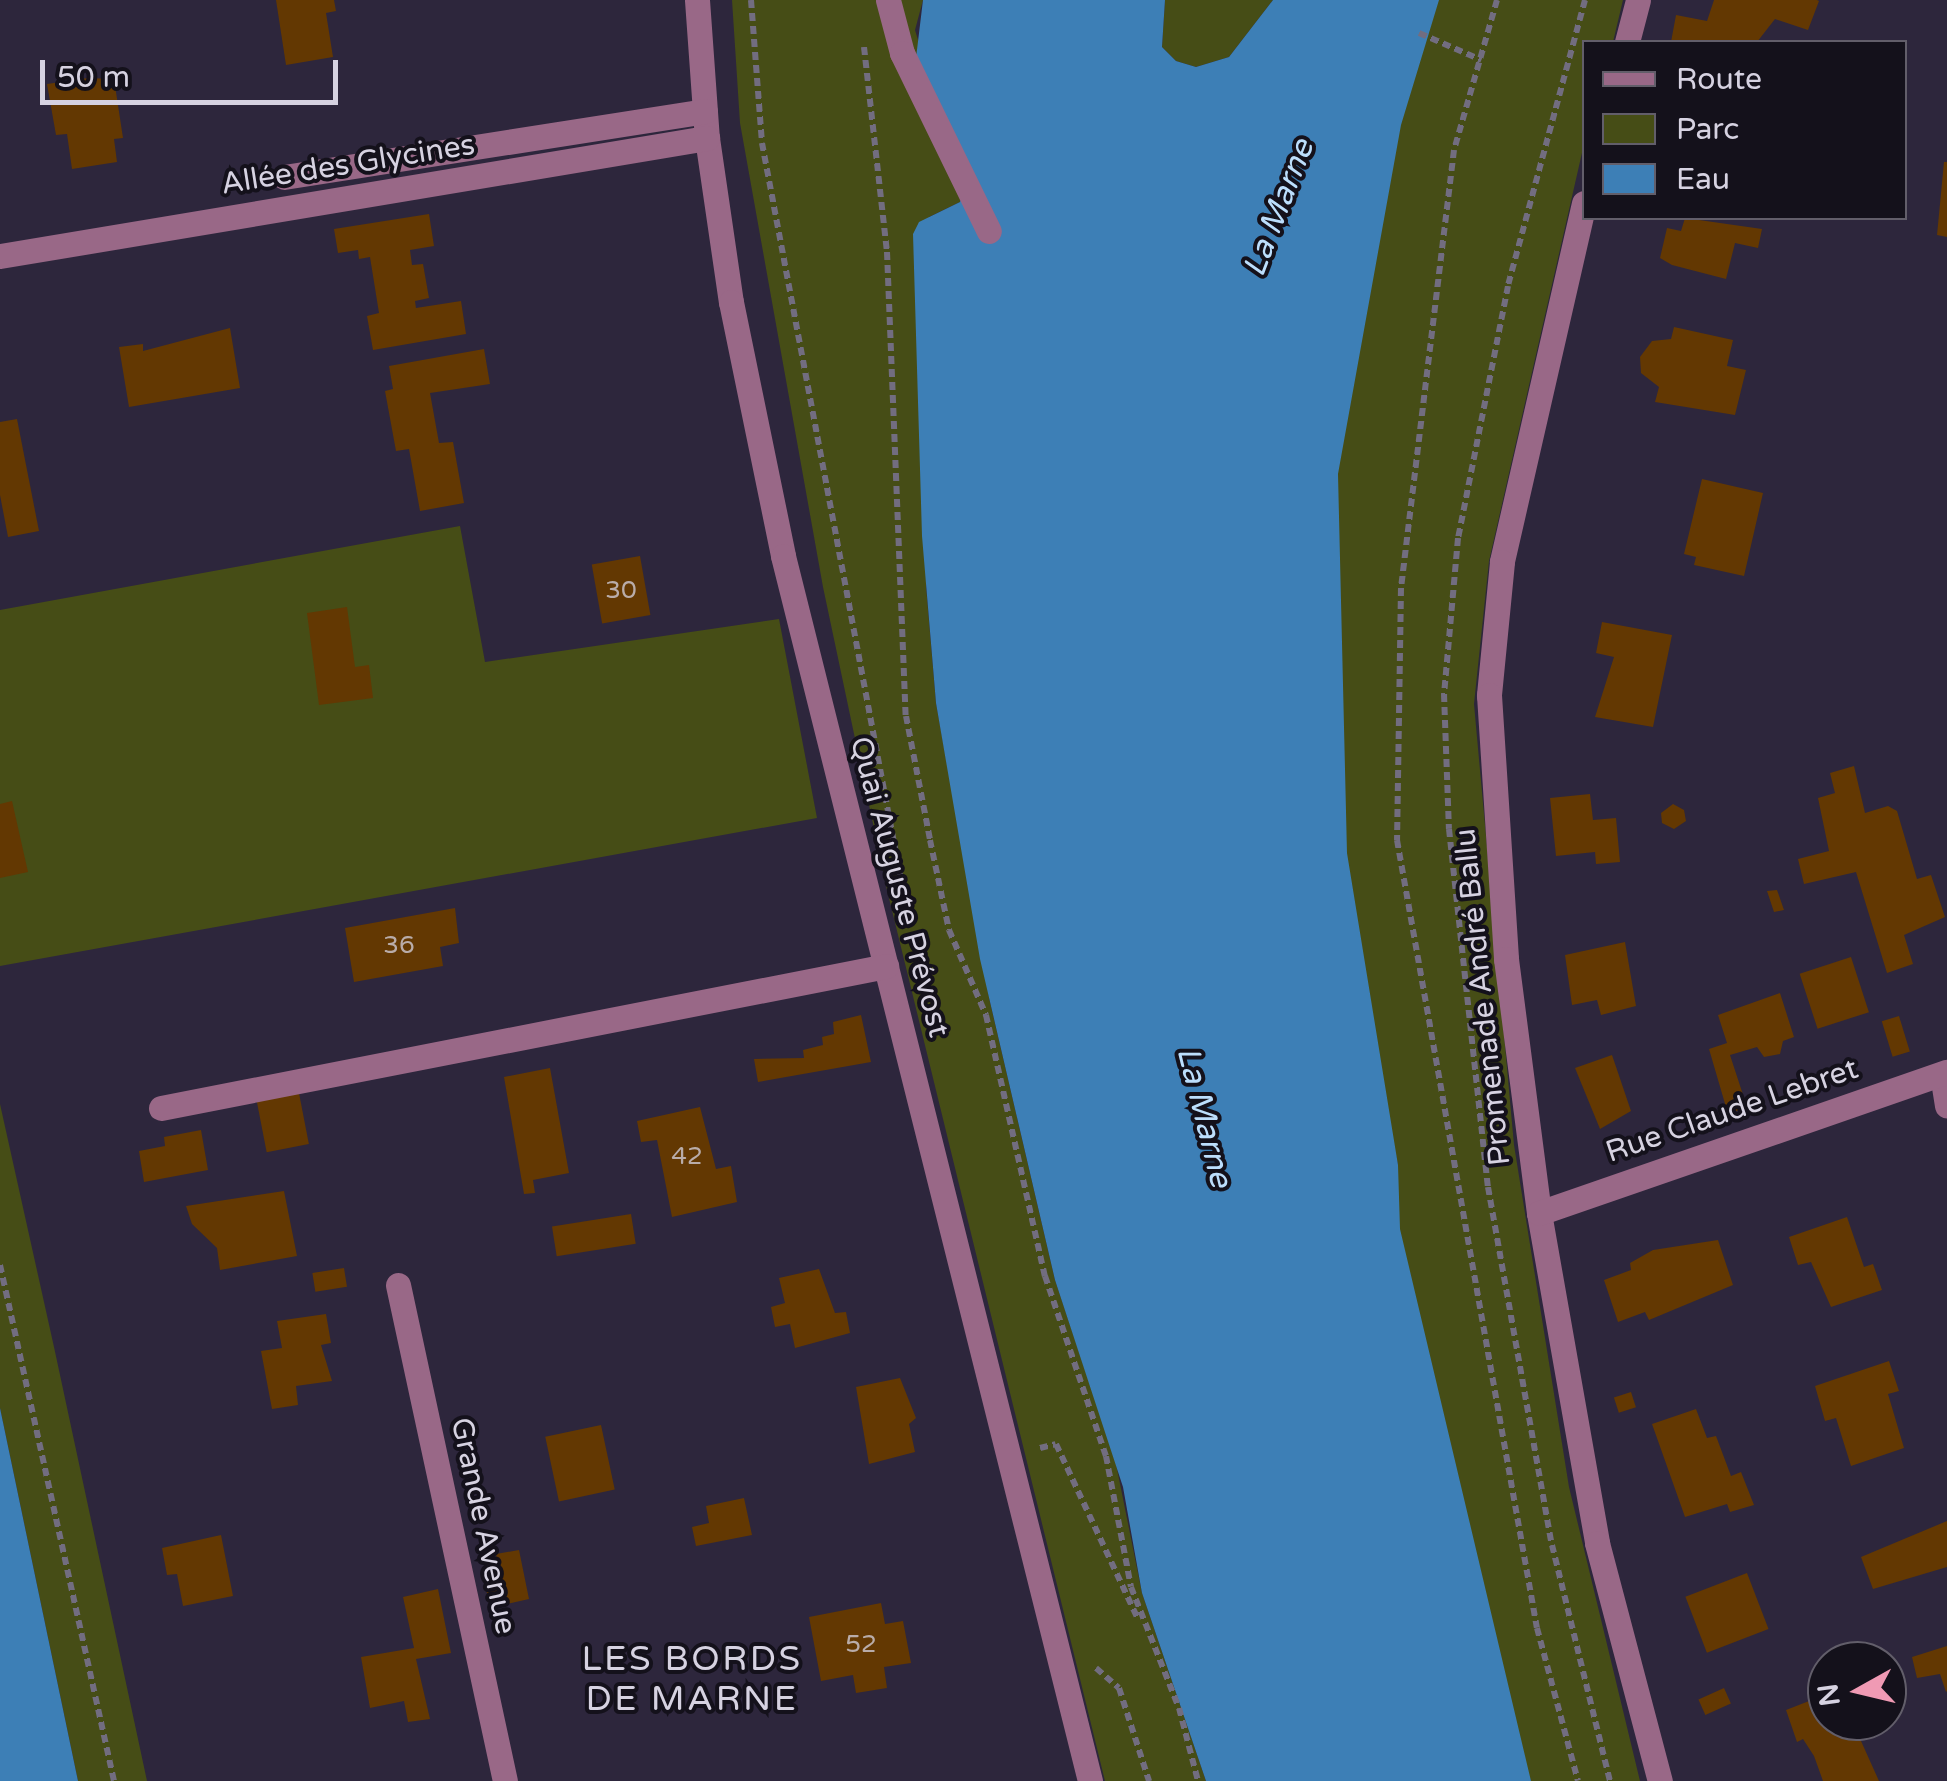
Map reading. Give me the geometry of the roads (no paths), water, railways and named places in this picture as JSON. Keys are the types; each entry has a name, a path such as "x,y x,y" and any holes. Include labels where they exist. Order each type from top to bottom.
{"street":[{"name":"Quai Auguste Prévost","path":"697,0 707,138 732,302 782,556 1090,1781"},
{"path":"888,0 902,53 989,232"},
{"path":"1628,40 1638,0"},
{"path":"284,178 705,111"},
{"name":"Allée des Glycines","path":"0,256 707,138"},
{"name":"Promenade André Ballu","path":"1582,211 1530,427 1491,643 1506,959 1539,1213 1596,1543 1660,1781"},
{"path":"161,1108 886,966"},
{"path":"1944,1073 1947,1106"},
{"name":"Rue Claude Lebret","path":"1539,1213 1944,1073"},
{"name":"Grande Avenue","path":"398,1285 505,1781"}],"water":[{"name":"La Marne","path":"923,0 1165,0 1162,47 1176,61 1196,67 1229,57 1273,0 1439,0 1401,125 1338,474 1347,853 1398,1165 1400,1229 1531,1781 1206,1781 1142,1593 1123,1487 1055,1280 980,959 936,703 922,536 913,234 919,222 960,202 964,190 916,58"},
{"path":"0,1408 78,1781 0,1781"}],"district":[{"name":"LES BORDS DE MARNE","path":"692,1679"}]}
